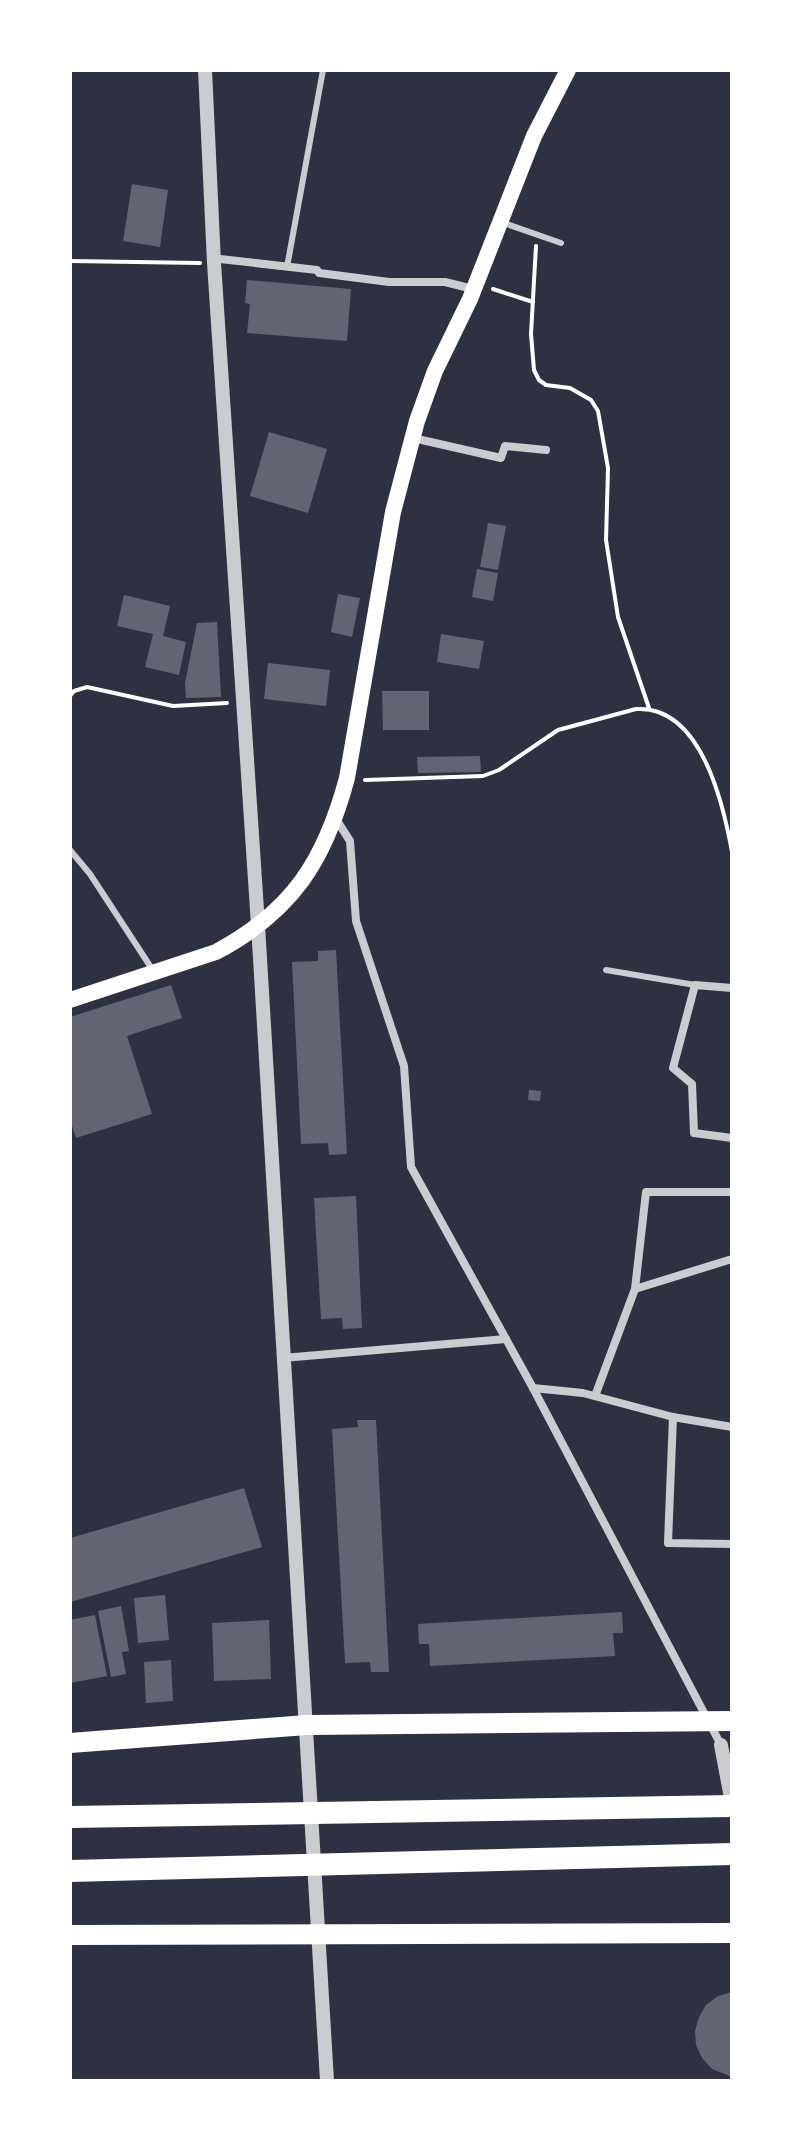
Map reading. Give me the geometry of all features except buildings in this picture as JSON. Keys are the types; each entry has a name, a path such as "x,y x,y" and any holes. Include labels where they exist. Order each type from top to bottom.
{"highway":[{"path":"70,1743 307,1725 732,1721"},
{"path":"70,1817 732,1805"},
{"path":"70,1871 732,1854"},
{"path":"70,1935 732,1933"}],"main road":[{"path":"70,1000 216,952 283,905 299,887 327,840 347,778 393,512 413,438 435,371 475,287 534,136 568,70"}],"street":[{"path":"205,70 214,263 258,925 327,2081"},
{"path":"214,263 220,259 389,282 445,282 475,287"},
{"path":"413,438 501,458 505,446 546,450"},
{"path":"336,819 350,841 356,921 404,1066 411,1167 710,1720 721,1745 732,1805"},
{"path":"732,988 695,985 673,1068 692,1084 694,1133 732,1138"},
{"path":"595,1396 635,1289 646,1192 732,1192"},
{"path":"635,1289 732,1259"},
{"path":"283,1358 506,1339"},
{"path":"533,1388 595,1396 673,1417 732,1427"},
{"path":"673,1417 668,1543 732,1544"}],"lane":[{"path":"287,267 323,70"},
{"path":"315,114 326,116"},
{"path":"499,221 561,243"},
{"path":"70,850 90,874 154,973"},
{"path":"606,970 695,985"}],"path":[{"path":"535,233 531,357 539,380 546,385 570,388 591,400 598,411 608,468 606,540 618,617 649,708"},
{"path":"70,261 214,263"},
{"path":"475,287 533,302"},
{"path":"70,696 74,691 87,687 173,706 241,702"},
{"path":"347,778 483,776 499,770 558,730 649,708 660,711 696,741 718,795 732,852"}]}
